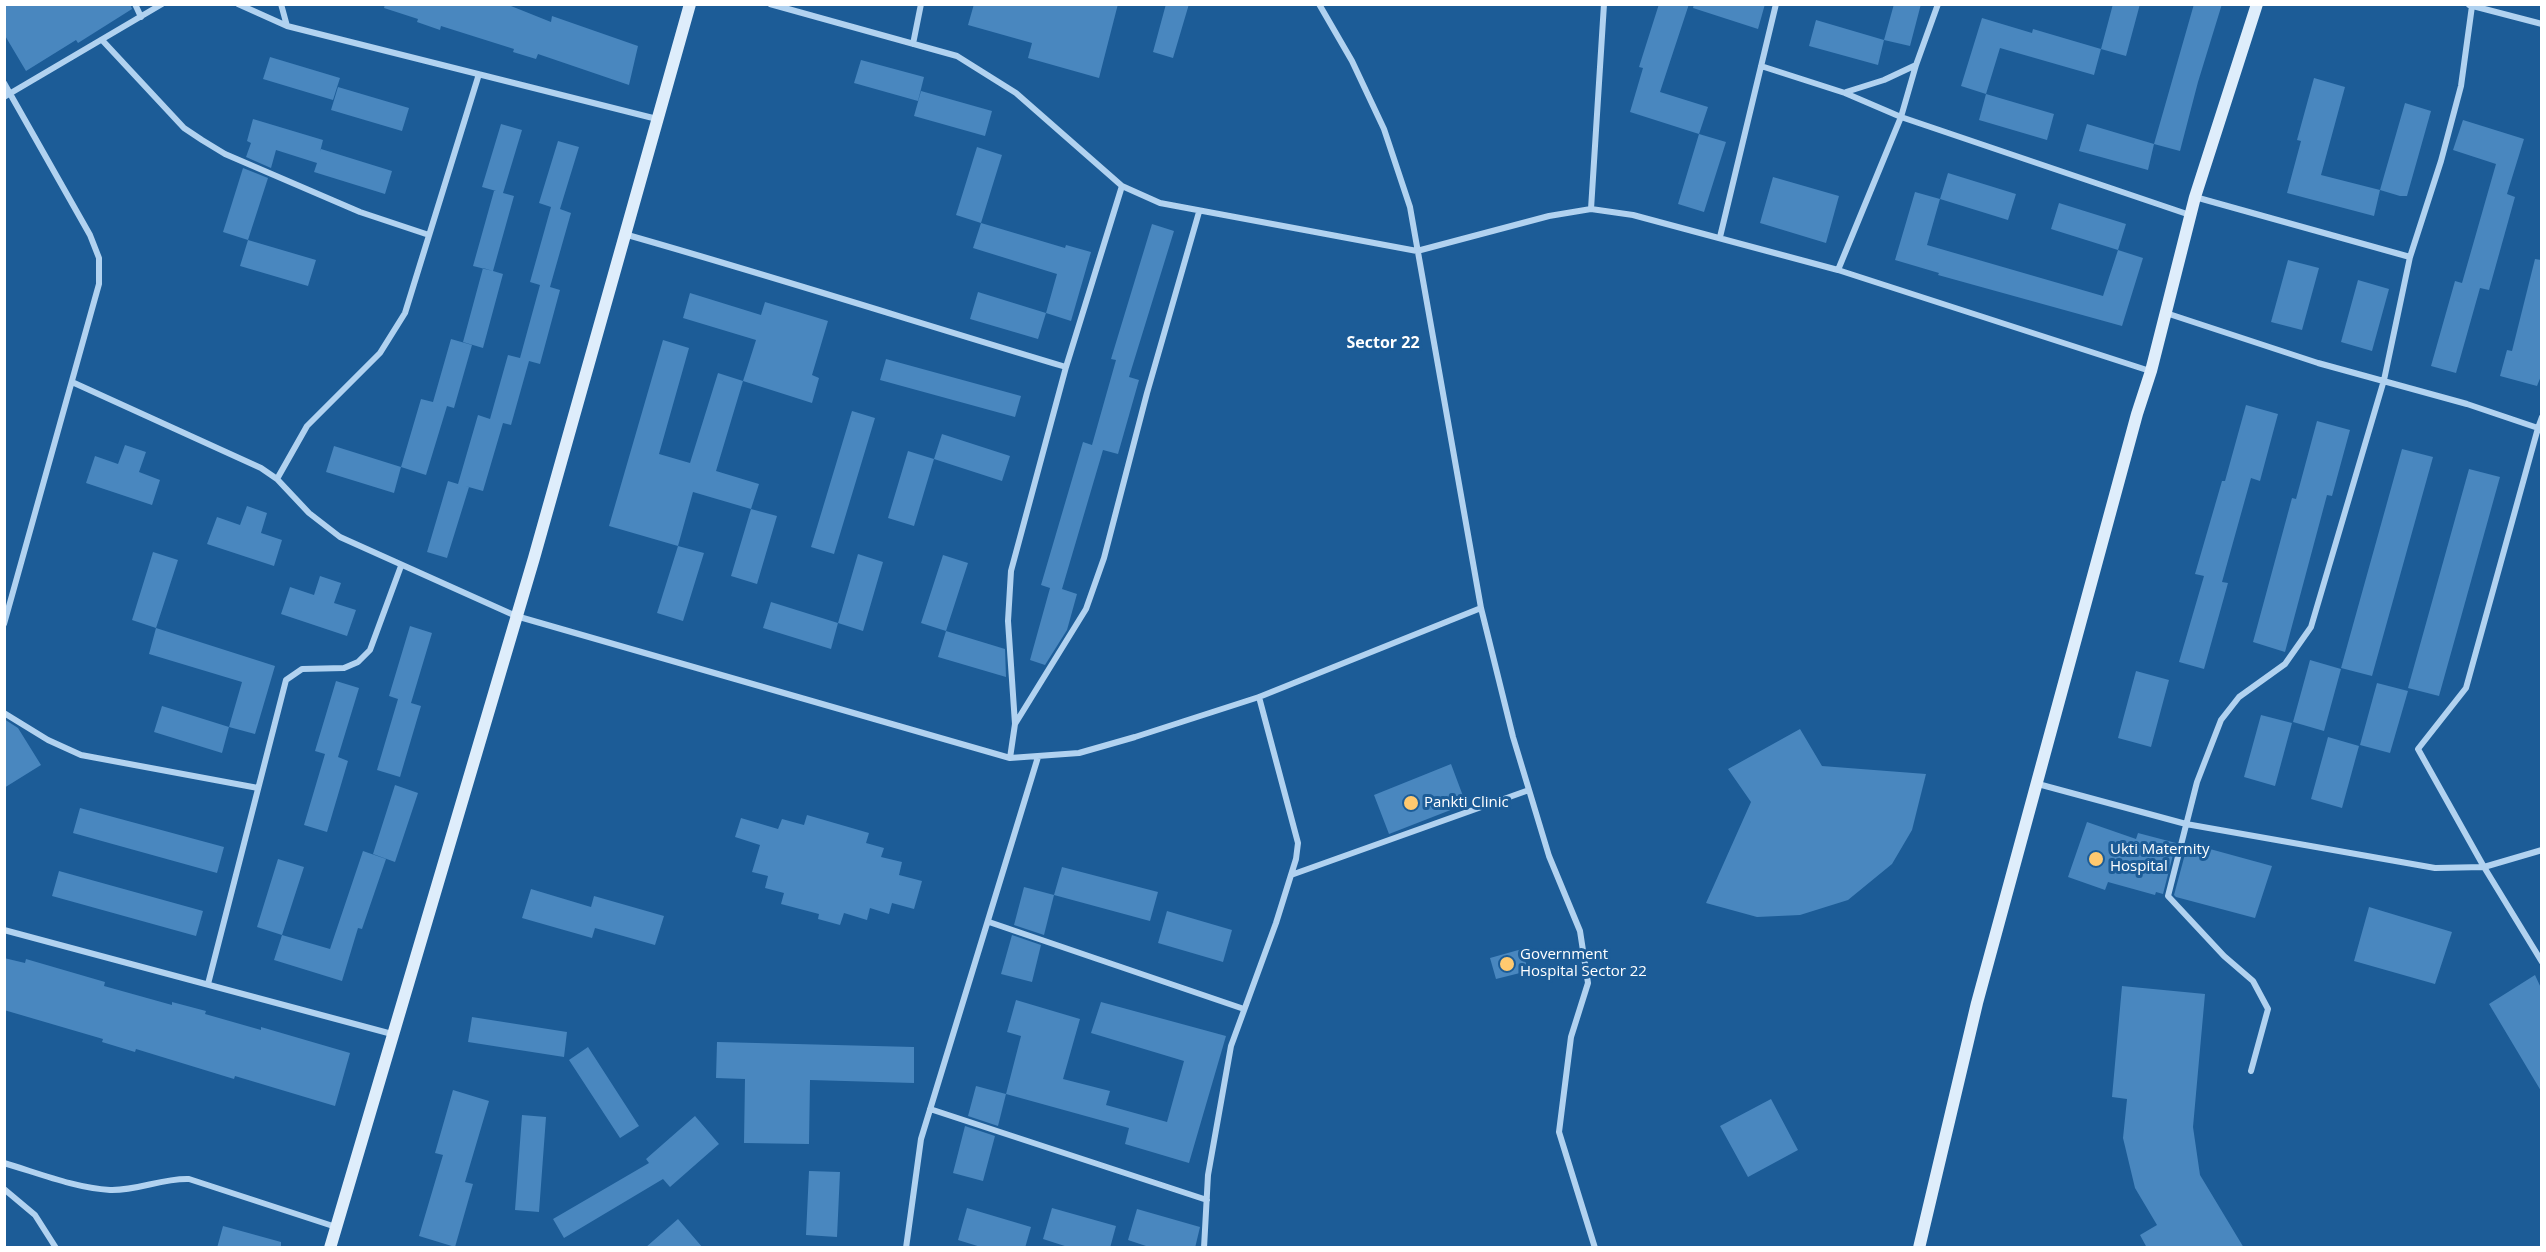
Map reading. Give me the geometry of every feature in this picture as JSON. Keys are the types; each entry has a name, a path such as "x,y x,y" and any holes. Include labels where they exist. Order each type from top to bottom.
{"street":[{"path":"135,4 141,17"},
{"path":"8,95 162,4"},
{"path":"237,4 287,26 657,119"},
{"path":"281,4 287,26"},
{"path":"330,1248 516,616 690,4"},
{"path":"771,4 957,56 1016,93 1122,186 1160,203 1417,251 1549,216 1591,209 1633,215 1838,270 2151,372"},
{"path":"913,44 921,4"},
{"path":"1319,4 1352,61 1384,129 1410,207 1481,608 1529,790 1549,856 1580,931 1588,983 1571,1037 1559,1132 1594,1248"},
{"path":"1591,209 1604,4"},
{"path":"1720,237 1776,4"},
{"path":"1838,270 1901,117 1916,65 1938,4"},
{"path":"1919,1248 1977,1003 2137,414 2151,372 2164,312 2190,215 2257,4"},
{"path":"2251,1071 2268,1009 2253,981 2224,956 2168,896 2200,773 2221,720 2239,697 2285,664 2311,627 2384,380 2410,257 2461,86 2470,5 2541,24"},
{"path":"102,40 184,128 201,140 225,154 360,212 429,235"},
{"path":"1845,93 1884,80 1916,65"},
{"path":"1761,66 1845,93 1901,117 2190,215"},
{"path":"277,480 307,426 380,353 405,313 479,74"},
{"path":"4,83 8,95 90,235 99,258 99,284 4,624"},
{"path":"1010,758 1016,724 1008,621 1011,571 1066,367 1122,186"},
{"path":"2195,197 2410,257"},
{"path":"1016,724 1086,609 1104,558 1147,393 1199,212"},
{"path":"624,234 790,281 867,308 1066,367"},
{"path":"2164,312 2318,363 2384,380 2540,429"},
{"path":"72,382 261,468 277,480 309,513 340,537 516,616 1010,758 1079,753 1259,697 1481,608"},
{"path":"2541,417 2540,429 2466,688 2418,749 2484,867 2541,962"},
{"path":"208,984 286,680 302,669 344,668 358,662 370,650 401,566"},
{"path":"1204,1248 1208,1175 1231,1046 1291,875 1298,843 1259,697"},
{"path":"4,713 48,740 81,755 258,788"},
{"path":"906,1248 921,1140 1038,757"},
{"path":"2038,784 2186,824 2435,868 2484,867 2541,850"},
{"path":"1291,875 1529,790"},
{"path":"989,922 1244,1009"},
{"path":"4,930 392,1034"},
{"path":"930,1109 1207,1200"},
{"path":"4,1163 94,1188 110,1190 174,1179 189,1179 336,1227"},
{"path":"4,1188 34,1215 56,1248"}],"building":[{"path":"4,4 130,4 132,9 78,43 76,40 26,71 4,34"},
{"path":"385,4 506,4 551,22 552,16 638,46 629,85 538,54 536,59 513,52 514,49 441,26 440,30 417,22 418,19 384,8"},
{"path":"974,4 1118,4 1099,78 1028,58 1032,43 968,25"},
{"path":"1166,4 1189,4 1173,58 1153,52"},
{"path":"1659,4 1689,4 1660,92 1708,107 1699,134 1630,112 1643,68 1639,67"},
{"path":"1694,4 1765,4 1758,29 1693,8"},
{"path":"1894,4 1921,4 1910,46 1884,40"},
{"path":"2113,4 2140,4 2126,56 2101,49"},
{"path":"2194,4 2222,4 2180,151 2154,144"},
{"path":"1982,18 2032,33 2033,29 2101,49 2094,75 2000,48 1986,94 1961,86"},
{"path":"1816,20 1884,40 1878,65 1809,46"},
{"path":"270,57 340,78 333,100 263,79"},
{"path":"861,60 924,77 918,101 854,83"},
{"path":"2314,78 2345,87 2321,175 2380,190 2374,216 2287,193 2301,141 2297,140"},
{"path":"338,87 409,108 402,131 331,110"},
{"path":"921,91 992,111 985,136 914,116"},
{"path":"1986,94 2054,114 2047,140 1979,120"},
{"path":"2405,103 2431,111 2407,196 2400,196 2380,190"},
{"path":"253,119 323,140 320,152 321,149 392,171 385,194 314,172 317,163 276,150 271,168 246,157 251,143 247,141"},
{"path":"2463,120 2524,139 2507,194 2515,197 2489,290 2480,288 2456,373 2431,366 2455,281 2462,283 2496,164 2453,150"},
{"path":"501,124 522,130 503,193 514,196 493,271 473,266 494,191 496,191 482,187"},
{"path":"2087,124 2154,144 2148,170 2079,151"},
{"path":"1699,134 1726,142 1704,212 1678,204"},
{"path":"558,141 579,147 560,209 571,213 550,287 560,290 540,364 529,361 511,425 503,423 483,491 469,487 447,558 427,552 448,481 458,484 478,415 490,419 508,355 520,358 540,285 530,282 551,207 539,203"},
{"path":"977,147 1002,155 981,223 956,215"},
{"path":"243,168 268,178 248,240 223,232"},
{"path":"1948,173 2016,194 2008,220 1940,199"},
{"path":"1773,177 1839,196 1826,243 1760,223"},
{"path":"1915,192 1940,199 1927,245 2103,296 2118,250 2143,258 2122,326 1938,275 1939,273 1895,260"},
{"path":"2059,203 2126,224 2118,250 2051,229"},
{"path":"981,223 1065,248 1066,245 1091,252 1071,321 1046,313 1057,274 973,248"},
{"path":"1152,224 1174,231 1129,377 1139,380 1118,454 1103,450 1062,589 1077,594 1067,630 1045,665 1030,660 1050,588 1041,585 1083,442 1092,445 1116,360 1111,359"},
{"path":"248,240 316,260 308,286 240,266"},
{"path":"2535,259 2541,260 2541,376 2537,386 2500,376 2507,350 2512,351"},
{"path":"2288,260 2319,268 2302,330 2271,322"},
{"path":"483,268 503,274 483,348 463,342"},
{"path":"2358,280 2389,289 2372,351 2341,342"},
{"path":"978,292 1046,313 1038,339 970,319"},
{"path":"690,293 761,315 765,302 828,321 812,375 819,378 812,403 743,381 756,340 683,318"},
{"path":"451,339 472,345 454,408 447,406 426,475 401,467 421,399 433,402"},
{"path":"663,340 689,348 659,454 690,463 718,373 743,381 716,471 759,484 751,509 693,492 678,546 609,526"},
{"path":"886,359 1021,396 1015,417 880,380"},
{"path":"2246,405 2278,414 2260,481 2251,478 2222,582 2228,583 2204,669 2179,662 2204,576 2195,574 2222,481 2225,481"},
{"path":"852,411 875,418 834,554 811,547"},
{"path":"2317,421 2350,430 2332,496 2327,495 2285,652 2253,642 2292,498 2296,499"},
{"path":"942,434 1010,456 1002,481 934,459"},
{"path":"125,445 146,452 139,472 160,480 152,505 86,483 95,456 118,464"},
{"path":"334,446 401,467 394,493 326,472"},
{"path":"2402,449 2433,457 2372,676 2341,668"},
{"path":"908,451 934,459 914,526 888,518"},
{"path":"2469,469 2500,477 2439,696 2408,688"},
{"path":"247,506 267,513 261,533 282,540 274,566 207,544 217,517 240,525"},
{"path":"751,509 777,516 757,584 731,576"},
{"path":"678,546 704,553 683,621 657,613"},
{"path":"153,552 178,560 156,628 132,620"},
{"path":"858,554 883,562 863,631 838,623"},
{"path":"943,555 968,563 946,631 921,623"},
{"path":"320,576 341,583 334,603 356,610 347,636 281,614 290,587 314,595"},
{"path":"771,602 838,623 831,649 763,628"},
{"path":"410,626 432,633 411,703 421,706 400,777 377,770 398,699 389,696"},
{"path":"156,628 275,666 255,734 229,727 242,682 149,654"},
{"path":"946,631 1005,649 1006,677 938,657"},
{"path":"2310,660 2341,669 2324,731 2293,722"},
{"path":"2136,671 2169,680 2151,747 2118,738"},
{"path":"336,681 359,688 338,757 348,761 327,832 304,825 325,754 315,751"},
{"path":"2377,683 2408,691 2390,753 2360,745"},
{"path":"162,706 229,727 222,753 154,732"},
{"path":"2261,715 2292,723 2275,786 2244,777"},
{"path":"4,719 18,728 41,765 4,788"},
{"path":"1800,729 1822,766 1926,774 1912,830 1892,864 1848,900 1800,915 1757,917 1706,903 1751,802 1728,769"},
{"path":"2328,737 2359,746 2342,808 2311,799"},
{"path":"1451,764 1466,804 1389,834 1374,795"},
{"path":"395,785 418,793 395,862 373,854"},
{"path":"80,808 224,847 217,873 73,833"},
{"path":"807,815 869,833 866,843 884,848 881,857 902,862 899,875 922,881 914,909 892,903 889,914 870,908 867,920 844,913 840,925 818,919 819,914 781,904 784,893 765,888 768,876 752,872 760,845 735,837 741,818 778,829 782,819 804,825"},
{"path":"2087,822 2136,839 2138,833 2176,843 2163,894 2156,892 2155,895 2108,882 2105,890 2068,877"},
{"path":"2188,843 2272,866 2255,918 2174,895"},
{"path":"363,851 386,859 362,929 358,928 342,981 274,960 282,935 330,949"},
{"path":"278,859 304,867 282,935 257,927"},
{"path":"1062,867 1158,892 1150,921 1054,895"},
{"path":"59,871 203,911 196,936 52,896"},
{"path":"1024,887 1054,895 1044,935 1014,925"},
{"path":"531,889 591,907 594,896 664,916 655,945 595,928 592,938 522,918"},
{"path":"2369,907 2452,932 2435,984 2354,961"},
{"path":"1167,911 1232,930 1223,962 1158,943"},
{"path":"1012,935 1041,945 1032,982 1001,974"},
{"path":"1522,949 1528,971 1496,979 1490,958"},
{"path":"4,958 25,963 26,959 105,982 104,986 172,1005 172,1002 206,1011 205,1014 261,1030 261,1027 350,1053 335,1106 235,1076 234,1079 136,1049 135,1052 102,1042 103,1039 4,1010"},
{"path":"2535,975 2541,988 2541,1091 2489,1004"},
{"path":"2122,986 2205,994 2193,1127 2200,1175 2244,1248 2147,1248 2140,1235 2157,1225 2135,1188 2123,1138 2127,1099 2112,1097"},
{"path":"1016,1000 1080,1019 1063,1079 1110,1091 1106,1105 1167,1122 1184,1061 1091,1033 1101,1002 1226,1036 1189,1163 1125,1144 1129,1128 1006,1094 1021,1036 1007,1032"},
{"path":"472,1017 567,1032 564,1057 468,1042"},
{"path":"717,1042 914,1047 914,1083 810,1080 809,1144 744,1143 745,1079 716,1078"},
{"path":"588,1047 639,1126 620,1138 569,1060"},
{"path":"976,1086 1006,1094 998,1126 968,1116"},
{"path":"453,1090 489,1101 465,1182 473,1184 455,1247 419,1236 443,1155 435,1153"},
{"path":"1771,1099 1798,1150 1748,1177 1720,1126"},
{"path":"522,1115 546,1117 539,1212 515,1210"},
{"path":"695,1116 719,1144 670,1187 663,1179 564,1238 553,1219 649,1163 646,1159"},
{"path":"965,1126 995,1136 983,1181 953,1173"},
{"path":"809,1171 840,1172 837,1237 806,1235"},
{"path":"967,1208 1031,1227 1025,1248 984,1248 958,1240"},
{"path":"1052,1208 1116,1226 1110,1248 1071,1248 1043,1239"},
{"path":"1137,1209 1200,1227 1195,1248 1152,1248 1128,1240"},
{"path":"678,1219 703,1248 645,1248"},
{"path":"223,1226 281,1242 281,1248 217,1248"}],"place":[{"name":"Pankti Clinic","path":"1411,803"},
{"name":"Ukti Maternity Hospital","path":"2096,859"},
{"name":"Government Hospital Sector 22","path":"1507,964"}],"district":[{"name":"Sector 22","path":"1383,343"}]}
